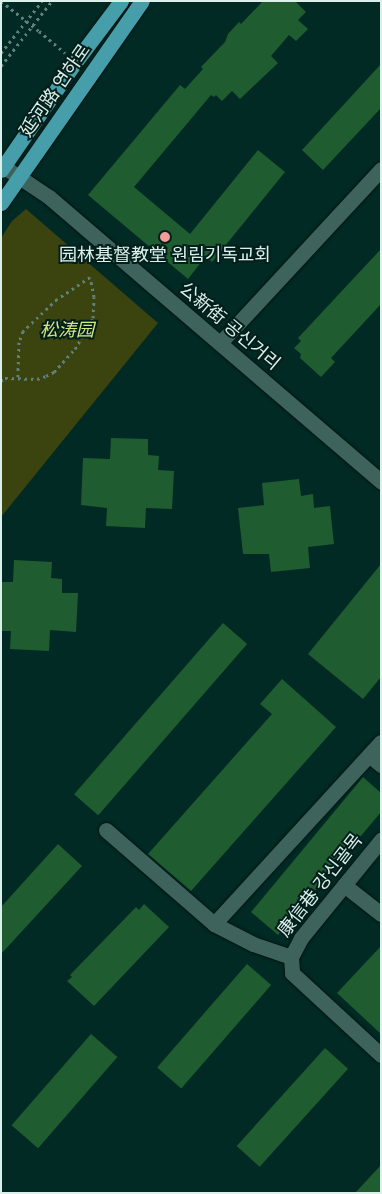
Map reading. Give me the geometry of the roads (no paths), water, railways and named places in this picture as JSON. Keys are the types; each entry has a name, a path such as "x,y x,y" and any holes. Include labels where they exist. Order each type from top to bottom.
{"main road":[{"name":"延河路 연하로","path":"2,169 76,61 121,1"},
{"name":"延河路 연하로","path":"1,203 142,1"}],"street":[{"name":"公新街 공신거리","path":"2,169 19,177 49,198 381,482"},
{"path":"220,344 381,169"},
{"path":"214,924 381,742"},
{"path":"369,755 381,765"},
{"path":"106,830 214,924 253,944 291,957 292,973 381,1055"},
{"name":"康信巷 강신골목","path":"291,957 301,938 381,840"},
{"path":"344,885 381,914"}],"place":[{"name":"园林基督教堂 원림기독교회","path":"165,237"}],"park label":[{"name":"松涛园","path":"67,331"}]}
